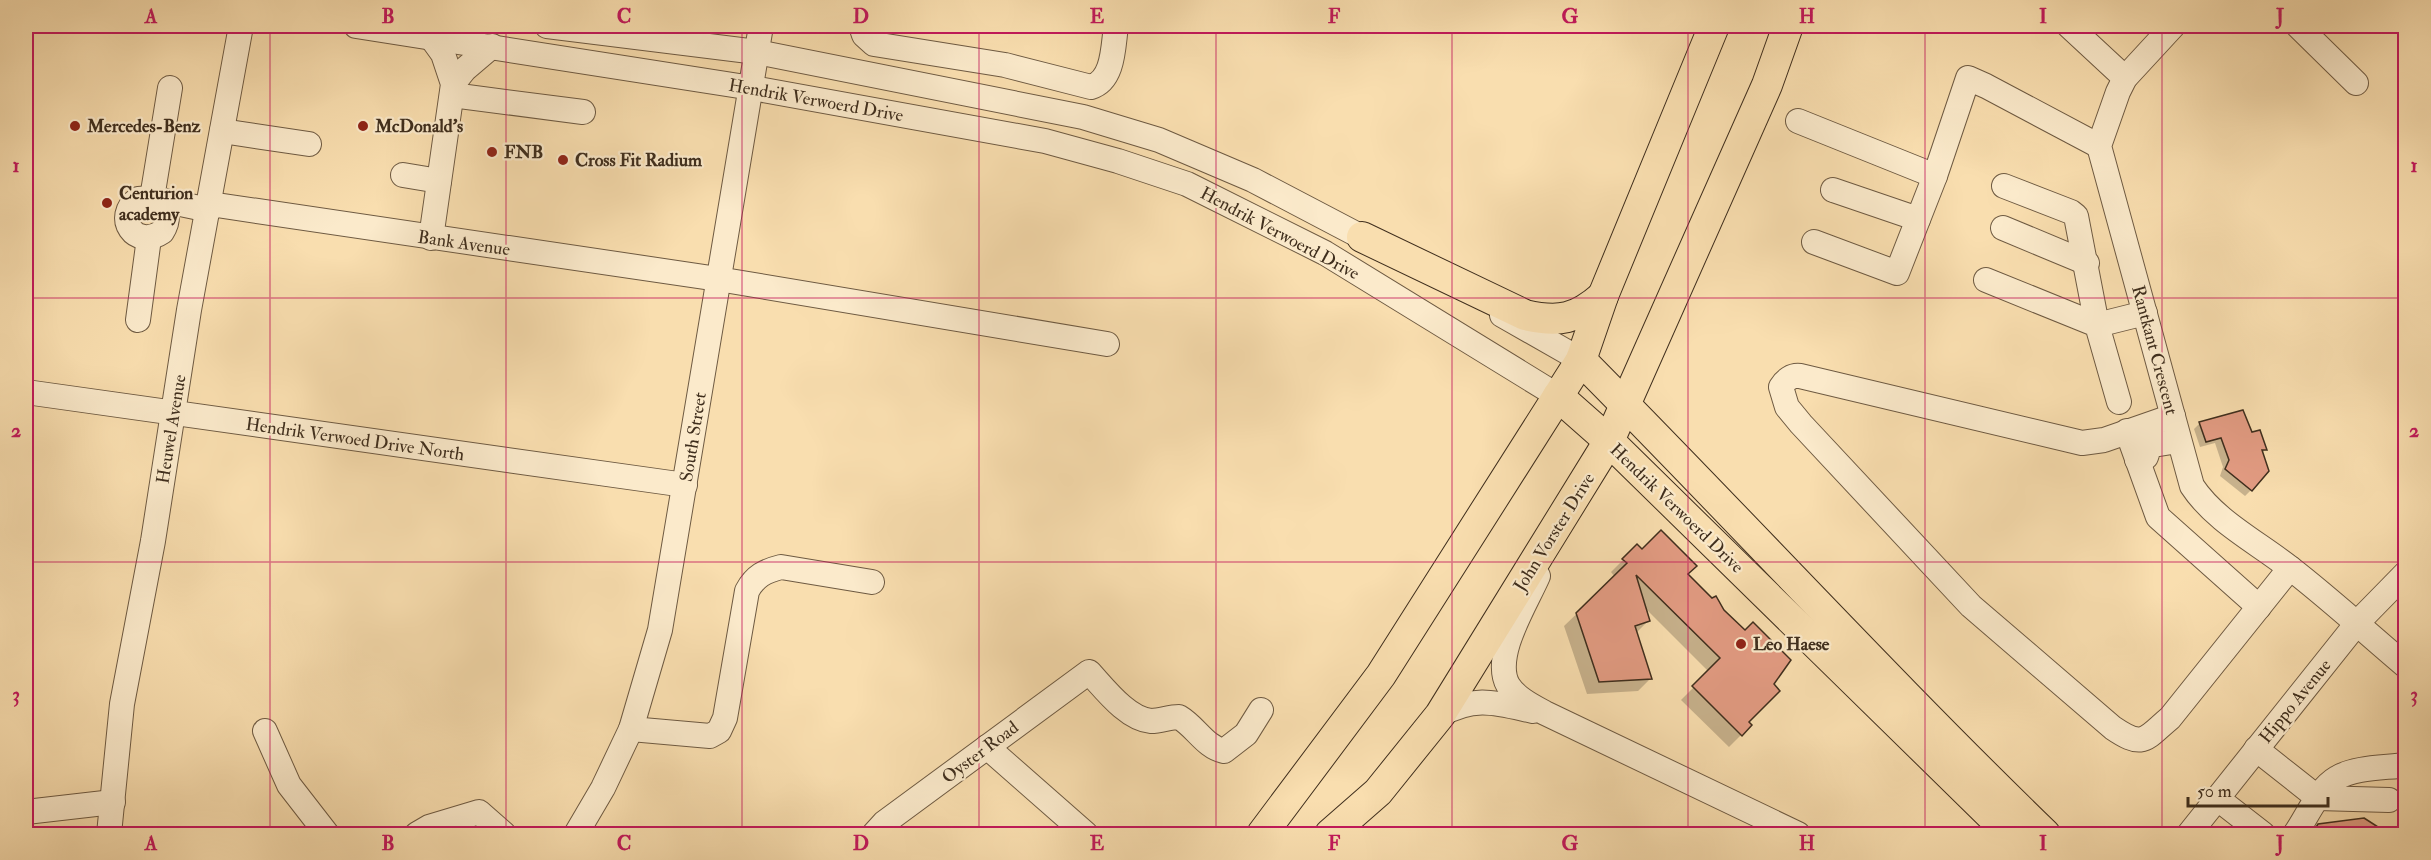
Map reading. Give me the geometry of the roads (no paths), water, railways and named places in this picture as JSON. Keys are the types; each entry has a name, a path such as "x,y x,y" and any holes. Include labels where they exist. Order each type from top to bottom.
{"main road":[{"path":"1262,834 1381,675 1581,360 1603,296 1714,26"},
{"name":"John Vorster Drive","path":"1330,834 1378,792 1440,715 1610,441 1767,85 1788,26"},
{"path":"1362,237 1525,315 1554,320 1581,313 1603,296"},
{"name":"Hendrik Verwoerd Drive","path":"1581,360 1937,729 2045,834"},
{"name":"Hendrik Verwoerd Drive","path":"1558,396 1610,441 2010,834"}],"street":[{"name":"Heuwel Avenue","path":"109,834 122,704 153,541 189,310 241,26"},
{"name":"Hendrik Verwoerd Drive","path":"356,26 752,88 1045,141 1118,161 1187,184 1325,253 1558,396"},
{"name":"Hendrik Verwoerd Drive","path":"547,26 757,52 1083,117 1159,140 1253,180 1362,237 1581,360"},
{"name":"South Street","path":"576,834 603,788 631,729 660,630 761,26"},
{"path":"861,26 864,35 874,44 1005,65 1091,87 1099,85 1108,75 1116,26"},
{"path":"2069,26 2125,78"},
{"path":"1814,242 1897,273 1935,176 1968,78 2099,146 2125,78 2173,26"},
{"path":"2298,26 2356,83"},
{"path":"430,36 444,54 452,90 431,238"},
{"path":"452,90 465,69 492,46"},
{"path":"159,206 138,199 129,209 127,216 130,230 149,238 162,232 159,206 170,88"},
{"path":"452,90 583,112"},
{"path":"1798,121 1935,176"},
{"path":"222,132 309,144"},
{"name":"Rantkant Crescent","path":"2099,146 2192,486 2206,506 2358,622 2406,666"},
{"path":"403,175 439,181"},
{"path":"2004,186 2076,216 2087,263 2097,325 2119,402"},
{"path":"1833,190 1918,219"},
{"name":"Bank Avenue","path":"159,206 208,214 431,238 718,279 1107,344"},
{"path":"2003,228 2087,263"},
{"path":"138,320 149,238"},
{"path":"1986,280 2097,325 2145,313"},
{"path":"2173,416 2127,430 2104,440 2082,443 1800,376 1789,378 1781,387 1787,407 1966,602 2113,728 2132,740 2140,741 2146,738 2170,718 2290,568"},
{"name":"Hendrik Verwoed Drive North","path":"26,392 685,485"},
{"path":"2127,430 2152,504 2163,523 2259,607"},
{"path":"2137,460 2146,457 2149,448 2153,445 2178,441"},
{"path":"1569,507 1506,649 1503,660 1508,685 1524,701 1545,713 1798,834"},
{"path":"631,729 710,736 719,731 725,718 747,591 753,580 767,571 781,567 872,582"},
{"name":"Hippo Avenue","path":"2189,834 2358,622 2406,573"},
{"name":"Oyster Road","path":"874,834 884,823 1089,672 1109,694 1136,716 1148,721 1179,717 1197,730 1215,749 1224,750 1246,734 1261,710"},
{"path":"1440,715 1455,706 1477,701 1488,701 1545,713"},
{"path":"266,731 289,785 327,834"},
{"path":"987,747 1086,834"},
{"path":"2256,749 2318,798 2389,800"},
{"path":"2295,834 2318,798 2329,785 2343,776 2406,765"},
{"path":"2218,799 2263,834"},
{"path":"26,812 114,802"},
{"path":"417,834 429,827 479,812 504,834"}],"place":[{"name":"Mercedes-Benz","path":"75,126"},
{"name":"McDonald's","path":"363,126"},
{"name":"FNB","path":"492,152"},
{"name":"Cross Fit Radium","path":"563,160"},
{"name":"Centurion academy","path":"107,203"},
{"name":"Leo Haese","path":"1741,644"}]}
